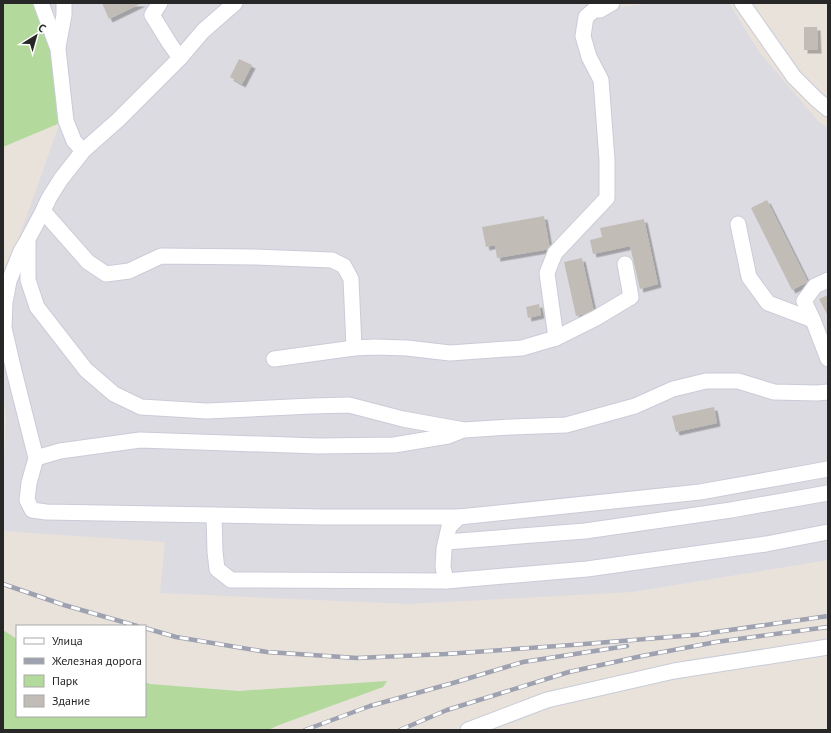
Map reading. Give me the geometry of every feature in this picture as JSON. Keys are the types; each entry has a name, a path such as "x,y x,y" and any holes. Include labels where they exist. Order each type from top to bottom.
{"street":[{"path":"41,3 58,49 66,121 74,141 83,151"},
{"path":"58,49 64,15 64,3"},
{"path":"160,3 152,14 180,58"},
{"path":"235,3 203,31 180,58 118,120 83,151 61,179 49,198 21,251 8,281 4,328 36,458 29,483 27,500 32,510 46,512 324,517 459,517 700,492 828,469"},
{"path":"556,338 547,273 555,253 607,198 607,160 601,80 589,57 583,36 586,18 591,7 600,10 612,3"},
{"path":"742,3 794,77 828,109"},
{"path":"43,211 88,262 106,274 129,271 161,256 332,260 344,266 351,279 354,348"},
{"path":"738,224 749,277 768,303 814,320"},
{"path":"28,239 28,280 38,307 86,370 114,394 141,407 207,411 349,405 403,419 464,430 566,426 635,406 673,389 706,380 738,381 774,392 828,392"},
{"path":"274,358 374,347 407,348 450,353 522,348 556,338 596,318 631,297 625,264"},
{"path":"828,280 815,286 804,301 814,320 828,359"},
{"path":"36,458 60,451 140,440 318,446 394,445 448,436 464,430"},
{"path":"446,542 585,531 731,510 828,493"},
{"path":"214,515 217,569 231,580 446,581 587,569 766,544 828,532"},
{"path":"446,581 443,567 444,549 449,527 459,517"},
{"path":"468,730 547,700 674,671 828,647"}],"shaded area":[{"path":"34,3 616,3 622,7 652,3 729,3 760,53 819,122 828,128 828,560 632,592 409,604 160,593 165,542 3,531 6,416 3,389 3,282 60,123"}],"green space":[{"path":"3,3 34,3 49,42 60,123 3,147"},
{"path":"3,630 16,638 16,717 146,717 146,682 150,684 239,691 387,681 383,687 268,730 3,730"}],"building":[{"path":"102,3 142,3 109,19"},
{"path":"804,27 817,27 818,50 804,50"},
{"path":"239,59 252,65 242,84 230,77"},
{"path":"767,200 808,282 792,290 751,208"},
{"path":"544,216 550,249 497,258 495,245 486,247 482,227"},
{"path":"644,219 658,284 640,289 630,246 593,254 590,240 602,237 600,228"},
{"path":"582,258 594,312 576,316 564,262"},
{"path":"828,295 828,316 819,299"},
{"path":"539,304 541,315 528,318 526,307"},
{"path":"714,407 717,423 676,432 672,416"}],"railway":[{"path":"3,584 64,605 134,625"},
{"path":"702,634 828,616"},
{"path":"400,730 447,710 569,672 716,642 828,627"},
{"path":"146,628 176,637 267,652 357,658 446,654 707,634"},
{"path":"305,730 370,706 523,662 627,646"}]}
